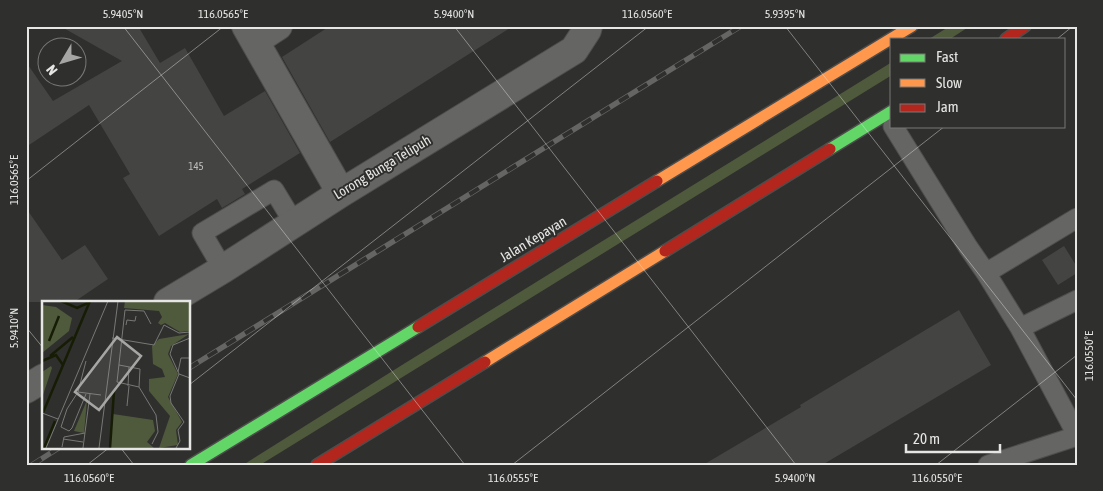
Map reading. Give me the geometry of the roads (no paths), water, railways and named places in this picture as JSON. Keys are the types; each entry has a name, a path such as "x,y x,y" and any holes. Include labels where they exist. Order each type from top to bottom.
{"highway":[{"name":"Jalan Kepayan","path":"892,38 912,26"},
{"path":"1007,38 1025,26"},
{"name":"Jalan Kepayan","path":"191,465 890,39"},
{"path":"318,465 890,120"}],"street":[{"path":"278,26 251,34 341,193"},
{"name":"Lorong Bunga Telipuh","path":"170,301 574,50 588,26"},
{"path":"26,389 42,379"}],"lane":[{"path":"896,128 968,247 1020,328 1077,435 988,465"},
{"path":"223,269 202,233 274,190 294,223"},
{"path":"986,273 1077,218"},
{"path":"1020,328 1077,300"}],"railway":[{"path":"190,367 741,26"},
{"path":"32,465 58,448"}]}
